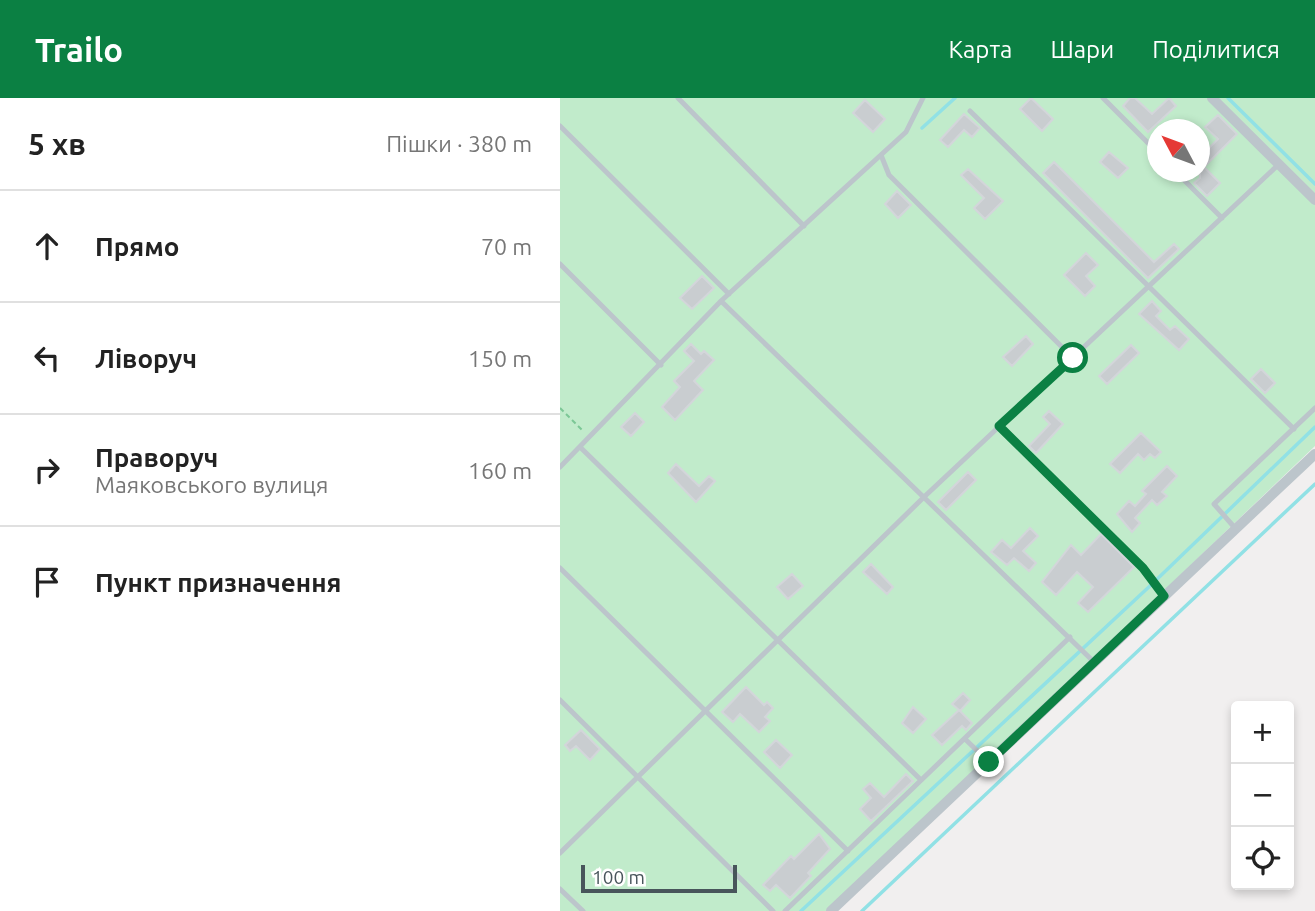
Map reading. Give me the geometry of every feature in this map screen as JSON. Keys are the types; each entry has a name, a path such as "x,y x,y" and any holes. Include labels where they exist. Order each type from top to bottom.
{"street":[{"path":"1212,98 1315,200"},
{"path":"831,911 1164,596 1232,525 1315,454"}],"lane":[{"path":"678,98 804,226"},
{"path":"560,467 661,366 721,301 906,132 923,98"},
{"path":"1103,98 1147,143"},
{"path":"970,111 1294,429"},
{"path":"560,126 729,294"},
{"path":"881,155 890,175 1073,358"},
{"path":"560,853 924,497 1279,164"},
{"path":"1186,182 1222,218"},
{"path":"560,264 661,366"},
{"path":"721,301 1094,662"},
{"path":"1232,525 1214,504 1315,408"},
{"path":"999,426 1143,568 1164,596"},
{"path":"580,447 921,780"},
{"path":"560,568 848,851"},
{"path":"785,911 1070,637"},
{"path":"560,700 774,911"},
{"path":"965,739 989,762"},
{"path":"560,889 583,911"}],"path":[{"path":"560,408 590,437"}],"green space":[{"path":"560,98 1315,98 1315,446 829,911 560,911"}],"building":[{"path":"1031,98 1053,119 1042,131 1020,109"},
{"path":"1130,98 1135,98 1152,114 1169,98 1176,106 1162,119 1147,119 1147,131 1123,106"},
{"path":"865,100 885,119 873,132 853,113"},
{"path":"964,114 980,128 972,137 964,130 948,147 940,140"},
{"path":"1218,115 1237,134 1210,161 1210,147 1218,139 1210,132 1210,122"},
{"path":"1109,152 1128,168 1118,178 1100,162"},
{"path":"1054,162 1154,262 1174,244 1179,249 1148,278 1043,173"},
{"path":"968,169 1003,201 985,219 974,208 984,198 961,175"},
{"path":"1210,173 1220,183 1207,196 1194,183 1210,182"},
{"path":"897,191 911,205 898,218 885,204"},
{"path":"1086,253 1098,265 1086,276 1095,286 1085,296 1064,275"},
{"path":"702,276 714,288 692,309 680,298"},
{"path":"1152,301 1161,311 1156,316 1170,330 1175,326 1189,339 1179,350 1139,314"},
{"path":"1026,336 1033,344 1012,366 1003,357"},
{"path":"691,344 701,354 704,351 714,360 694,381 703,390 675,420 662,407 680,387 674,381 694,361 684,351"},
{"path":"1131,345 1139,353 1107,384 1099,376"},
{"path":"1261,369 1275,383 1265,393 1251,379"},
{"path":"1049,411 1063,424 1036,453 1029,446 1050,424 1043,417"},
{"path":"635,413 644,422 631,436 621,427"},
{"path":"1141,433 1161,452 1155,458 1150,454 1144,460 1138,454 1120,473 1110,464"},
{"path":"676,464 699,486 709,476 715,481 696,502 668,473"},
{"path":"1167,466 1177,476 1162,492 1167,496 1157,505 1152,500 1135,518 1140,523 1132,532 1117,514 1129,501 1135,506 1146,494 1142,491"},
{"path":"968,472 976,480 946,510 938,502"},
{"path":"1030,528 1038,536 1023,551 1036,563 1029,571 1014,558 1007,565 991,552 1002,540 1011,548"},
{"path":"1101,534 1134,567 1088,612 1078,603 1093,587 1077,572 1056,595 1042,582 1071,545 1081,555"},
{"path":"871,564 893,587 887,594 863,572"},
{"path":"792,574 803,586 788,599 777,587"},
{"path":"746,687 764,705 767,702 773,708 765,717 770,721 759,732 740,714 733,722 722,712"},
{"path":"963,693 970,700 960,711 972,723 966,730 962,726 942,745 932,735 959,710 952,704"},
{"path":"913,707 926,719 913,733 902,723"},
{"path":"581,730 600,749 590,760 576,746 570,751 565,745"},
{"path":"776,740 792,755 780,768 764,752"},
{"path":"906,774 913,781 871,821 860,809 871,798 863,789 870,783 884,797"},
{"path":"819,834 830,849 808,873 811,876 790,898 776,885 770,891 763,885 791,856 794,859"}],"waterway":[{"path":"922,128 955,98"},
{"path":"1228,98 1315,184"},
{"path":"801,911 1151,585 1315,427"},
{"path":"862,911 1315,484"}],"route":[{"path":"989,762 1164,596 1143,568 999,426 1073,358"}]}
